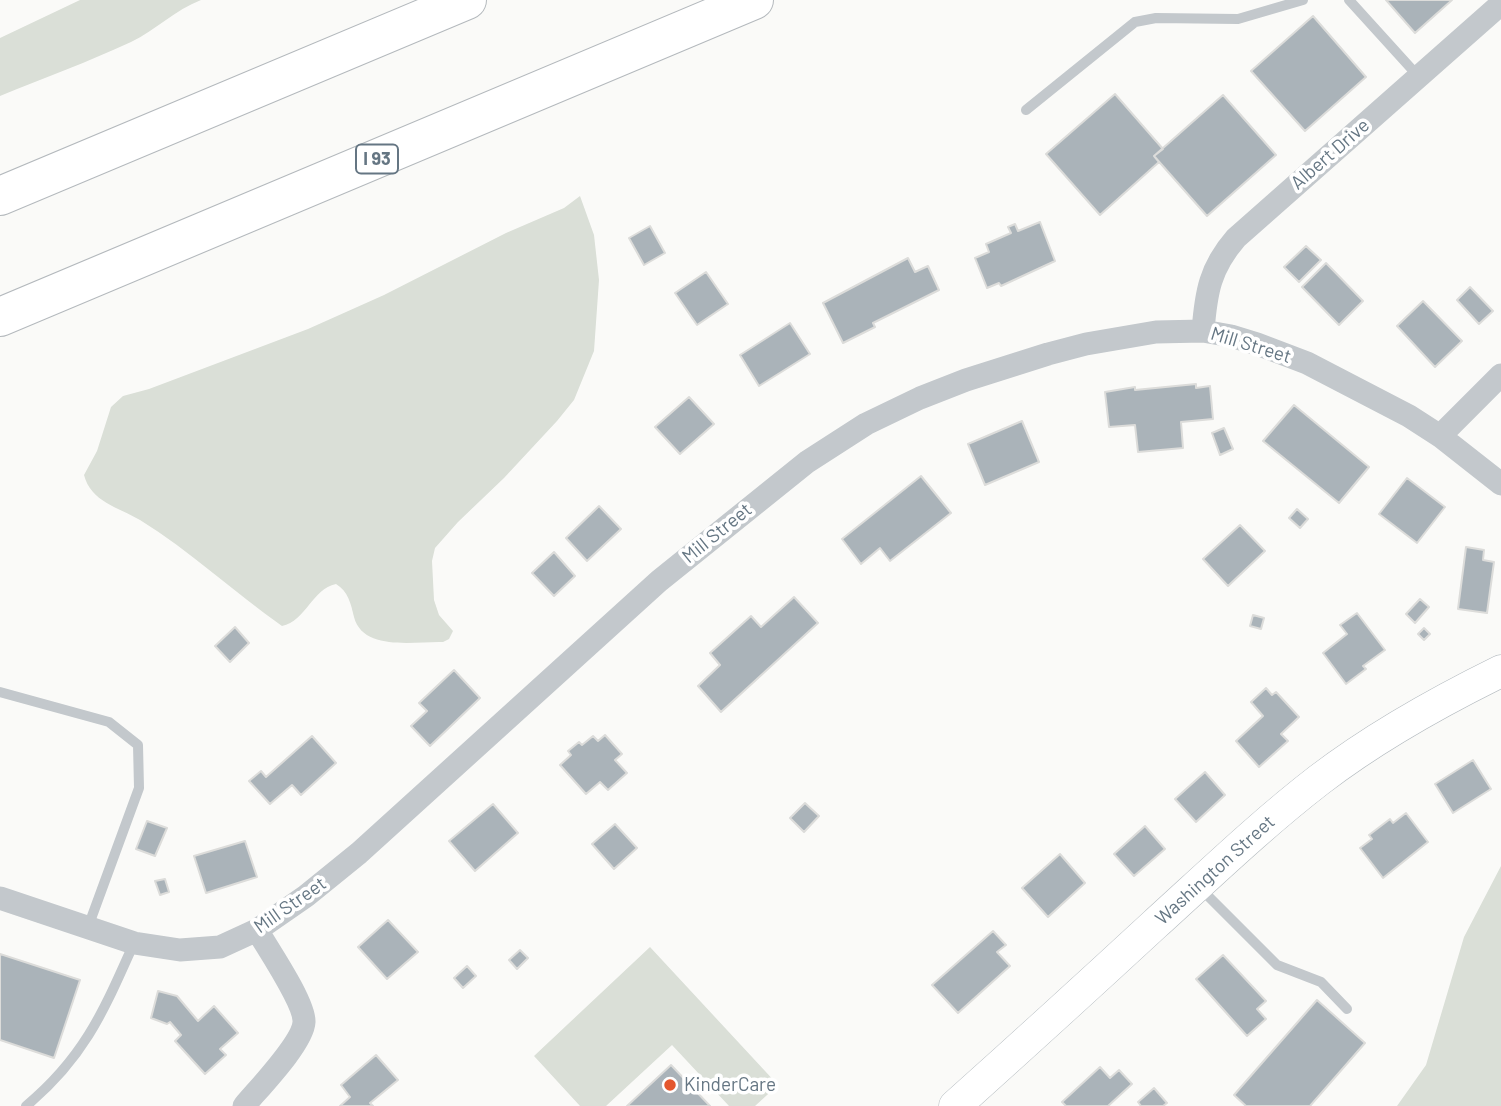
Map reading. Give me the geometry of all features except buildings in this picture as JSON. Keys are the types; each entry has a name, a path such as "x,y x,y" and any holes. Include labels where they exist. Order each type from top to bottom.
{"highway":[{"path":"0,196 467,0"},
{"name":"I 93","path":"0,317 754,0"}],"main road":[{"name":"Washington Street","path":"955,1106 1289,804 1356,754 1444,700 1501,671"}],"street":[{"name":"Albert Drive","path":"1203,331 1205,303 1213,272 1228,247 1501,4"},
{"name":"Mill Street","path":"0,898 134,943 180,950 220,947 257,930 306,896 359,853 659,581 766,493 848,434 883,414 920,398 1034,358 1086,344 1156,332 1203,331 1257,344 1307,363 1386,403 1440,436 1501,484"},
{"path":"1440,436 1501,375"},
{"path":"244,1106 296,1043 304,1024 300,1004 257,930"}],"lane":[{"path":"1026,110 1135,22 1156,18 1238,19 1303,0"},
{"path":"1349,0 1418,76"},
{"path":"0,692 109,722 138,745 139,788 88,927"},
{"path":"1198,885 1277,965 1321,982 1347,1009"},
{"path":"26,1106 65,1070 83,1045 99,1019 134,943"}],"shaded area":[{"path":"80,0 201,0 131,42 0,96 0,38"},
{"path":"580,196 594,235 599,280 594,351 574,400 504,478 435,548 432,561 434,600 439,615 453,631 449,639 443,642 405,643 368,636 359,628 346,594 336,584 321,592 297,618 282,626 158,532 99,498 88,484 84,475 97,451 111,407 123,396 149,389 308,329 384,295 506,233 564,208"},
{"path":"1501,866 1501,1106 1397,1106 1426,1065 1464,937"},
{"path":"650,947 778,1085 755,1106 729,1106 672,1045 606,1106 580,1106 534,1056"}],"place":[{"name":"KinderCare","path":"670,1085"}]}
